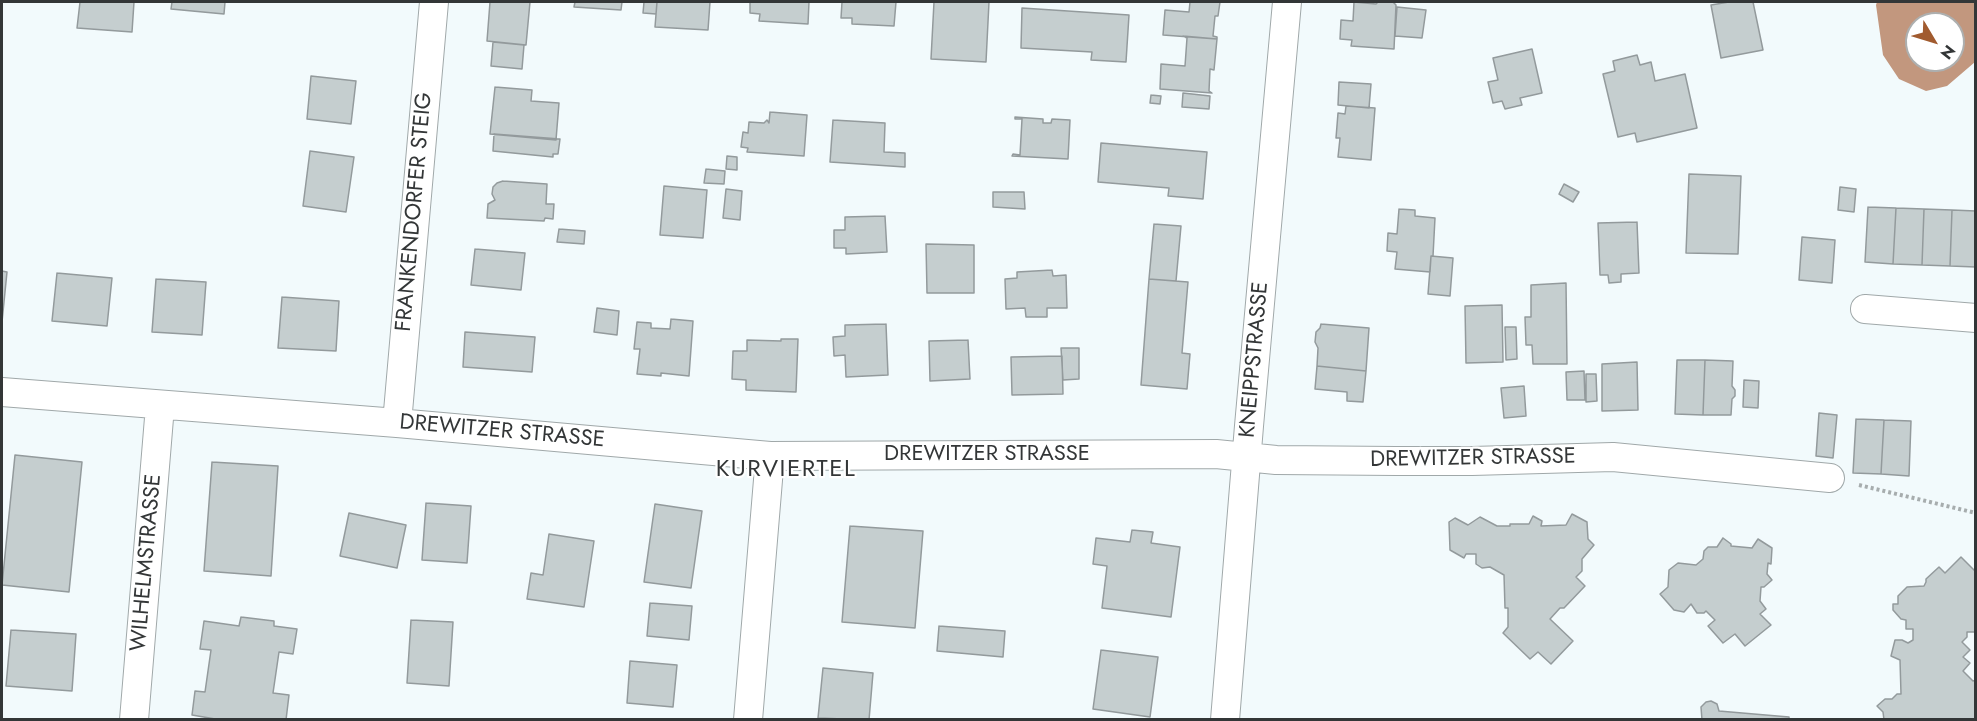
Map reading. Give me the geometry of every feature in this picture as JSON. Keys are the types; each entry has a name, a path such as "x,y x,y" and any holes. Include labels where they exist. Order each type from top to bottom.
{"street":[{"name":"FRANKENDORFER STEIG","path":"397,423 434,2"},
{"name":"KNEIPPSTRASSE","path":"1226,720 1246,457 1287,2"},
{"path":"1865,309 1976,318"},
{"name":"DREWITZER STRASSE","path":"2,392 397,423 770,456 1216,454 1276,460 1472,461 1613,457 1830,478"},
{"name":"WILHELMSTRASSE","path":"134,720 160,406"},
{"path":"748,720 770,456"}],"path":[{"path":"1830,478 1976,513"}],"shaded area":[{"path":"1877,2 1975,2 1975,62 1965,71 1965,12 1905,12 1905,72 1963,72 1947,86 1926,91 1899,79 1883,55"}],"building":[{"path":"80,2 134,2 132,32 77,28"},
{"path":"172,2 225,2 224,14 171,9"},
{"path":"490,2 530,2 526,45 487,41"},
{"path":"575,2 622,2 621,10 574,7"},
{"path":"644,2 657,2 656,14 643,13"},
{"path":"657,2 710,2 708,30 655,27"},
{"path":"750,2 809,2 808,24 759,21 760,14 750,13"},
{"path":"842,2 896,2 894,26 852,24 852,18 841,18"},
{"path":"934,2 989,2 986,62 931,59"},
{"path":"1190,2 1220,2 1218,16 1215,16 1213,36 1217,39 1163,35 1165,10 1189,12"},
{"path":"1354,2 1376,4 1393,2 1396,5 1394,49 1351,46 1352,40 1340,39 1341,20 1353,21"},
{"path":"1753,2 1763,50 1721,58 1711,5"},
{"path":"1397,7 1426,10 1422,38 1395,36"},
{"path":"1022,8 1129,15 1126,62 1091,60 1092,52 1021,48"},
{"path":"1183,36 1217,39 1214,70 1210,69 1209,91 1212,93 1160,89 1161,64 1185,66 1187,38"},
{"path":"493,42 524,45 522,69 491,66"},
{"path":"1532,49 1542,93 1520,98 1522,105 1505,109 1502,101 1493,103 1488,82 1498,80 1493,58"},
{"path":"1637,55 1640,65 1651,62 1655,81 1685,74 1697,128 1637,142 1635,133 1618,137 1603,74 1615,71 1613,61"},
{"path":"311,76 356,81 351,124 307,119"},
{"path":"1339,82 1371,84 1369,108 1338,105"},
{"path":"495,87 532,90 531,101 559,103 556,140 490,134"},
{"path":"1183,93 1210,96 1209,109 1182,107"},
{"path":"1151,95 1161,96 1160,104 1150,103"},
{"path":"1346,106 1375,108 1371,160 1338,157 1340,138 1336,138 1338,113 1345,114"},
{"path":"770,112 807,115 804,156 747,152 748,148 741,147 743,132 748,133 749,122 764,123 767,120 769,123"},
{"path":"1015,117 1043,119 1043,123 1051,123 1052,119 1070,120 1068,159 1012,156 1013,154 1020,155 1022,119 1015,119"},
{"path":"833,120 885,123 884,152 905,153 905,167 830,162"},
{"path":"494,134 560,139 558,154 553,154 553,157 493,151"},
{"path":"1101,143 1207,152 1203,199 1168,196 1169,188 1098,182"},
{"path":"310,151 354,157 346,212 303,206"},
{"path":"727,156 737,157 737,170 726,169"},
{"path":"706,169 725,171 724,184 704,183"},
{"path":"1689,174 1741,176 1738,254 1686,253"},
{"path":"503,181 547,184 546,204 554,204 553,219 545,218 544,221 487,218 488,204 495,200 492,194 493,187"},
{"path":"1564,184 1579,192 1573,202 1559,194"},
{"path":"664,186 707,190 703,238 660,235"},
{"path":"1840,187 1856,189 1854,212 1838,210"},
{"path":"726,189 742,191 740,220 723,218"},
{"path":"993,192 1024,192 1025,209 993,207"},
{"path":"1868,207 1896,208 1893,264 1865,262"},
{"path":"1896,208 1924,209 1922,265 1893,264"},
{"path":"1399,209 1415,210 1415,216 1435,218 1430,272 1395,269 1397,252 1387,251 1388,233 1397,234"},
{"path":"1924,209 1952,210 1950,266 1922,265"},
{"path":"1952,210 1976,211 1976,267 1950,266"},
{"path":"885,216 887,252 846,254 846,248 834,248 834,230 845,230 845,217"},
{"path":"1637,222 1639,273 1621,274 1621,282 1609,283 1608,275 1600,275 1598,223"},
{"path":"1154,224 1181,226 1176,281 1149,279"},
{"path":"559,229 585,231 584,244 557,242"},
{"path":"1802,237 1835,240 1832,283 1799,280"},
{"path":"926,244 974,245 974,293 927,293"},
{"path":"475,249 525,253 521,290 471,285"},
{"path":"1431,256 1453,258 1450,296 1428,294"},
{"path":"1052,270 1053,276 1066,275 1067,308 1047,308 1047,317 1026,317 1025,308 1006,309 1005,279 1017,278 1017,272"},
{"path":"2,271 7,272 2,322"},
{"path":"57,273 112,278 107,326 52,321"},
{"path":"156,279 206,282 202,335 152,332"},
{"path":"1149,279 1188,282 1182,353 1190,354 1187,389 1141,385"},
{"path":"1566,283 1567,364 1533,364 1532,345 1526,345 1525,317 1531,317 1531,285"},
{"path":"282,297 339,301 336,351 278,348"},
{"path":"1502,305 1503,362 1466,363 1465,306"},
{"path":"597,308 619,311 617,335 594,332"},
{"path":"671,319 693,321 689,376 661,373 661,376 637,374 640,349 634,349 637,322 651,323 651,328 670,329"},
{"path":"886,324 888,375 846,377 845,355 834,356 833,337 845,336 845,325"},
{"path":"1321,324 1369,328 1366,371 1317,366 1318,348 1315,342 1316,332"},
{"path":"1505,327 1516,327 1517,359 1506,360"},
{"path":"465,332 535,337 532,372 463,367"},
{"path":"781,339 798,339 796,392 746,390 746,380 732,379 733,351 747,351 747,340 781,341"},
{"path":"968,340 970,379 930,381 929,341"},
{"path":"1061,348 1079,348 1079,379 1063,380"},
{"path":"1062,356 1063,394 1012,395 1011,357"},
{"path":"1677,360 1705,360 1703,415 1675,414"},
{"path":"1705,360 1733,361 1732,386 1735,396 1732,399 1731,415 1703,415"},
{"path":"1637,362 1638,410 1602,411 1602,364"},
{"path":"1317,366 1366,371 1363,402 1347,401 1347,392 1315,389"},
{"path":"1584,371 1585,400 1567,400 1566,372"},
{"path":"1586,374 1596,374 1597,401 1586,402"},
{"path":"1744,380 1759,381 1758,408 1743,407"},
{"path":"1524,386 1526,416 1504,418 1501,388"},
{"path":"1819,413 1837,415 1833,458 1816,456"},
{"path":"1856,419 1884,420 1881,474 1853,473"},
{"path":"1884,420 1911,421 1909,476 1881,474"},
{"path":"15,455 82,462 69,592 2,585"},
{"path":"212,462 278,466 271,576 204,571"},
{"path":"426,503 471,506 467,563 422,560"},
{"path":"655,504 702,511 691,588 644,582"},
{"path":"349,513 406,525 397,568 340,556"},
{"path":"1572,514 1587,522 1588,539 1594,545 1582,559 1582,571 1576,577 1585,586 1550,619 1573,641 1551,664 1538,652 1530,659 1503,633 1508,627 1504,575 1490,567 1482,568 1476,564 1476,554 1466,554 1464,558 1450,550 1449,522 1455,518 1468,525 1480,517 1497,526 1510,526 1510,524 1529,524 1533,516 1542,521 1541,526 1566,525"},
{"path":"850,526 923,531 915,628 842,622"},
{"path":"1132,530 1153,532 1151,543 1180,547 1171,617 1102,608 1107,566 1093,564 1096,538 1130,542"},
{"path":"549,534 594,541 584,607 527,599 531,573 543,575"},
{"path":"1723,538 1731,546 1752,548 1758,539 1772,548 1771,564 1768,563 1767,574 1772,580 1761,587 1760,601 1766,609 1760,614 1771,625 1745,646 1735,634 1723,643 1708,626 1715,620 1706,611 1697,613 1691,604 1684,612 1674,610 1660,594 1668,587 1669,570 1678,563 1696,565 1703,559 1704,551 1708,547 1717,547"},
{"path":"1961,557 1976,572 1976,632 1967,632 1967,637 1962,642 1970,650 1963,657 1970,663 1963,671 1973,681 1976,680 1976,720 1884,720 1883,712 1877,706 1885,699 1892,699 1897,694 1901,694 1900,660 1891,656 1895,640 1908,643 1913,640 1913,629 1906,629 1906,620 1901,619 1893,610 1893,604 1898,604 1898,596 1907,587 1924,586 1926,579 1939,567 1945,573"},
{"path":"650,603 692,606 689,640 647,636"},
{"path":"241,617 274,621 274,626 297,629 293,654 279,652 273,693 289,695 286,720 221,720 192,715 195,691 205,692 211,650 200,649 204,621 239,626"},
{"path":"411,620 453,622 449,686 407,683"},
{"path":"939,626 1005,631 1003,657 937,651"},
{"path":"11,630 76,634 72,691 6,686"},
{"path":"1101,650 1158,657 1150,717 1093,709"},
{"path":"630,661 677,665 673,707 627,703"},
{"path":"823,668 873,673 869,720 818,718"},
{"path":"1711,701 1717,704 1719,711 1789,717 1789,720 1702,720 1701,707"}],"district":[{"name":"KURVIERTEL","path":"786,470"}]}
